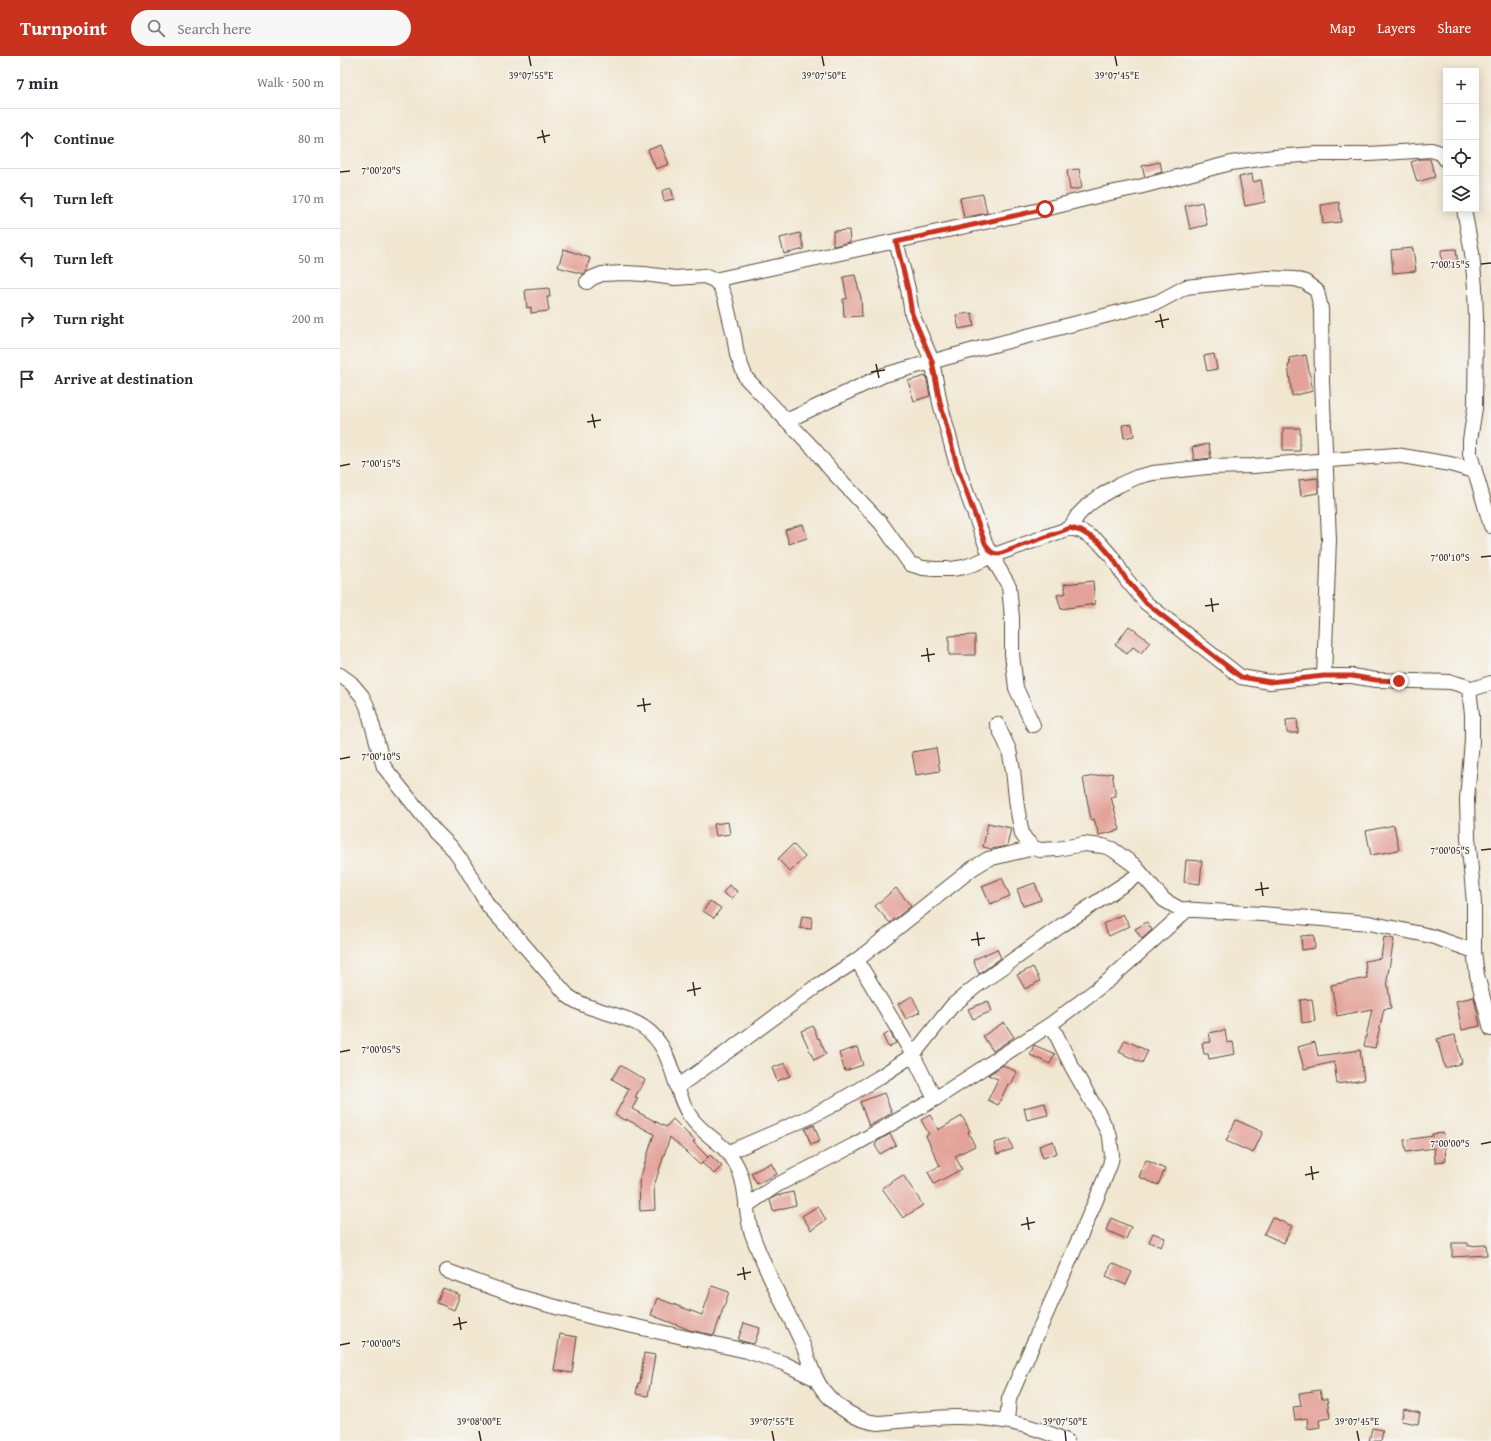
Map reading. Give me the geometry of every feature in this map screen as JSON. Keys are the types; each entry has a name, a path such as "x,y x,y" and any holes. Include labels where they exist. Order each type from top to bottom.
{"street":[{"path":"714,280 1045,209 1139,187 1231,163 1274,157 1316,154 1369,154 1431,150 1441,153 1443,156"},
{"path":"1465,212 1472,253 1475,288 1475,408 1470,440 1470,454 1491,526"},
{"path":"896,242 908,289 912,314 932,361 940,402 958,469 988,548 996,554"},
{"path":"587,282 602,274 625,273 675,278 704,276 714,280 720,286 724,298 734,336 737,355 741,369 746,378 814,449 836,476 881,523 910,564 923,568 952,569 976,563 996,554 1070,528 1081,531 1099,542 1146,603 1241,677 1270,682 1324,676 1352,676 1376,680 1452,682 1465,686 1469,690 1472,714 1472,741 1467,798 1468,837 1474,903 1474,951 1477,975 1491,1029"},
{"path":"786,421 884,375 1158,302 1186,287 1267,278 1295,279 1312,286 1320,298 1329,539 1324,676"},
{"path":"1070,528 1078,515 1088,505 1119,485 1137,477 1153,474 1207,467 1260,466 1396,455 1450,464 1474,471"},
{"path":"996,554 996,564 1009,586 1012,618 1012,654 1016,688 1033,725"},
{"path":"340,675 351,683 362,696 367,706 384,767 430,825 452,848 489,908 516,936 568,996 577,1003 627,1019 641,1026 653,1035 661,1045 684,1106 690,1116 698,1127 729,1152 738,1167 742,1180 751,1230 760,1254 803,1345 814,1378 824,1391 836,1403 860,1419 869,1422 878,1423 958,1417 1007,1421 1028,1426 1067,1441"},
{"path":"1469,690 1491,683"},
{"path":"997,724 1009,750 1013,770 1016,807 1022,834 1034,848 1040,850 1057,849 1084,844 1103,846 1122,855 1134,865 1164,900 1180,909 1370,923 1430,936 1474,951"},
{"path":"677,1086 734,1047 814,988 857,960 972,868 988,859 1034,848"},
{"path":"729,1152 773,1134 831,1106 878,1078 913,1054 952,1006 975,987 1062,925 1141,873"},
{"path":"746,1206 777,1185 854,1145 935,1099 1051,1024 1109,980 1188,910"},
{"path":"857,960 913,1054 935,1099"},
{"path":"1007,1421 1009,1399 1096,1200 1112,1156 1110,1137 1072,1067 1051,1024"},
{"path":"447,1272 516,1296 596,1318 747,1351 783,1363 814,1378"}],"building":[{"path":"661,145 669,164 656,169 648,150"},
{"path":"1421,159 1430,159 1435,177 1417,182 1411,162"},
{"path":"1160,162 1162,172 1145,177 1142,166"},
{"path":"1079,169 1082,188 1070,190 1067,170"},
{"path":"1252,174 1253,182 1261,180 1265,202 1245,206 1239,177"},
{"path":"671,188 674,199 664,201 662,191"},
{"path":"983,194 987,213 964,218 960,198"},
{"path":"1202,202 1207,225 1190,229 1185,206"},
{"path":"1339,202 1341,222 1323,224 1321,205"},
{"path":"849,230 850,242 833,246 833,231"},
{"path":"800,233 804,249 784,254 780,238"},
{"path":"1413,248 1416,271 1393,273 1391,250"},
{"path":"564,249 590,258 586,272 583,274 558,267"},
{"path":"1456,249 1458,266 1442,268 1441,250"},
{"path":"855,275 861,298 862,316 844,317 843,299 847,299 843,277"},
{"path":"549,288 550,297 547,297 549,311 531,313 531,307 527,308 525,290"},
{"path":"972,313 974,326 959,329 956,315"},
{"path":"1214,354 1217,369 1207,371 1204,356"},
{"path":"1306,355 1313,391 1292,396 1288,365 1290,365 1289,358"},
{"path":"926,376 930,396 914,401 908,381"},
{"path":"1132,424 1134,436 1124,438 1122,425"},
{"path":"1283,428 1300,428 1300,451 1283,451"},
{"path":"1209,444 1211,458 1194,460 1192,447"},
{"path":"1318,478 1318,493 1301,496 1299,480"},
{"path":"803,524 807,538 789,544 785,530"},
{"path":"1093,581 1095,604 1061,609 1057,595 1066,593 1064,584"},
{"path":"1129,626 1150,642 1141,653 1133,647 1127,654 1115,645"},
{"path":"975,635 975,655 949,655 949,636"},
{"path":"1297,719 1298,733 1287,733 1286,720"},
{"path":"936,748 940,771 916,775 912,752"},
{"path":"1112,773 1116,796 1111,797 1120,830 1099,835 1094,819 1091,820 1083,778"},
{"path":"728,822 730,834 716,836 714,824"},
{"path":"988,823 1011,828 1007,846 992,849 983,847"},
{"path":"1394,825 1399,850 1371,855 1366,831"},
{"path":"793,844 805,857 790,872 778,859"},
{"path":"1186,860 1202,861 1200,884 1184,882"},
{"path":"1002,878 1010,896 990,904 982,886"},
{"path":"1035,883 1041,900 1023,906 1017,889"},
{"path":"729,885 737,891 732,899 723,893"},
{"path":"896,888 911,906 890,923 875,906"},
{"path":"710,901 721,908 714,918 703,911"},
{"path":"1123,914 1130,926 1109,936 1103,924"},
{"path":"802,916 812,917 811,929 800,928"},
{"path":"1147,922 1152,930 1142,939 1135,929"},
{"path":"1314,935 1315,948 1302,950 1301,936"},
{"path":"1384,937 1394,939 1387,980 1391,1008 1384,1009 1375,1048 1364,1046 1372,1009 1337,1016 1331,985 1367,978 1365,961 1381,958"},
{"path":"997,949 1001,958 979,974 973,960"},
{"path":"1033,967 1040,981 1025,989 1017,975"},
{"path":"912,996 920,1012 906,1019 898,1004"},
{"path":"1474,997 1480,1026 1462,1030 1456,1001"},
{"path":"1312,999 1315,1021 1302,1023 1300,1000"},
{"path":"988,1001 992,1011 973,1019 968,1009"},
{"path":"1004,1022 1014,1037 993,1051 983,1036"},
{"path":"813,1026 826,1054 814,1060 801,1031"},
{"path":"1225,1030 1227,1043 1233,1042 1235,1054 1209,1059 1208,1054 1204,1054 1202,1043 1211,1042 1209,1033"},
{"path":"890,1032 896,1043 888,1047 883,1036"},
{"path":"1455,1035 1462,1063 1445,1068 1437,1039"},
{"path":"1125,1040 1148,1051 1142,1063 1119,1052"},
{"path":"1315,1042 1318,1056 1360,1050 1364,1080 1337,1084 1334,1062 1304,1069 1298,1047"},
{"path":"1034,1045 1055,1054 1050,1064 1030,1055"},
{"path":"857,1047 863,1065 845,1071 839,1053"},
{"path":"785,1063 790,1076 777,1081 772,1068"},
{"path":"620,1065 645,1080 635,1097 638,1098 632,1109 666,1127 673,1119 695,1141 693,1142 708,1157 700,1165 670,1137 654,1186 655,1210 640,1211 639,1182 654,1134 626,1119 626,1121 615,1115 629,1089 612,1079"},
{"path":"1003,1065 1017,1072 1011,1085 1008,1084 998,1105 988,1100 998,1079 988,1075"},
{"path":"884,1093 892,1113 869,1126 860,1102"},
{"path":"1045,1103 1048,1115 1027,1120 1024,1108"},
{"path":"930,1115 938,1130 962,1116 970,1131 968,1132 975,1146 955,1156 962,1169 934,1184 928,1172 940,1166 926,1136 929,1134 921,1120"},
{"path":"1236,1120 1263,1132 1253,1153 1226,1141"},
{"path":"814,1125 820,1141 811,1145 805,1129"},
{"path":"1444,1133 1446,1161 1435,1162 1434,1148 1406,1152 1404,1140"},
{"path":"890,1134 896,1145 880,1154 875,1145 876,1142"},
{"path":"1009,1139 1013,1149 997,1154 994,1143"},
{"path":"1053,1141 1057,1153 1043,1158 1039,1146"},
{"path":"710,1155 722,1166 714,1174 702,1163"},
{"path":"1146,1160 1165,1169 1158,1185 1139,1177"},
{"path":"771,1163 777,1174 757,1184 751,1173"},
{"path":"903,1175 923,1205 903,1218 882,1188"},
{"path":"793,1192 796,1205 773,1211 770,1200 776,1196"},
{"path":"818,1206 826,1220 811,1230 802,1216"},
{"path":"1272,1217 1292,1226 1284,1243 1264,1234"},
{"path":"1111,1218 1131,1227 1126,1239 1106,1230"},
{"path":"1153,1233 1165,1238 1161,1247 1149,1242"},
{"path":"1452,1243 1468,1243 1468,1246 1486,1245 1487,1255 1452,1257"},
{"path":"1112,1263 1132,1272 1126,1285 1106,1276"},
{"path":"712,1286 729,1292 714,1335 690,1330 651,1315 657,1298 702,1315"},
{"path":"443,1288 460,1295 454,1310 437,1303"},
{"path":"744,1323 760,1328 754,1344 738,1340"},
{"path":"560,1334 577,1337 572,1373 554,1370"},
{"path":"644,1353 655,1355 648,1396 636,1394 638,1383 640,1383"},
{"path":"1320,1390 1322,1399 1327,1399 1330,1418 1319,1420 1320,1427 1308,1429 1307,1418 1295,1420 1293,1407 1301,1406 1299,1393"},
{"path":"1404,1409 1420,1413 1418,1424 1401,1421"},
{"path":"1372,1428 1383,1430 1381,1441 1369,1441"}],"route":[{"path":"1045,209 896,242 908,289 912,314 932,361 940,402 958,469 989,551 994,554 999,554 1070,528 1081,531 1090,535 1099,542 1146,603 1241,677 1270,682 1324,676 1352,676 1376,680 1399,681"}]}
